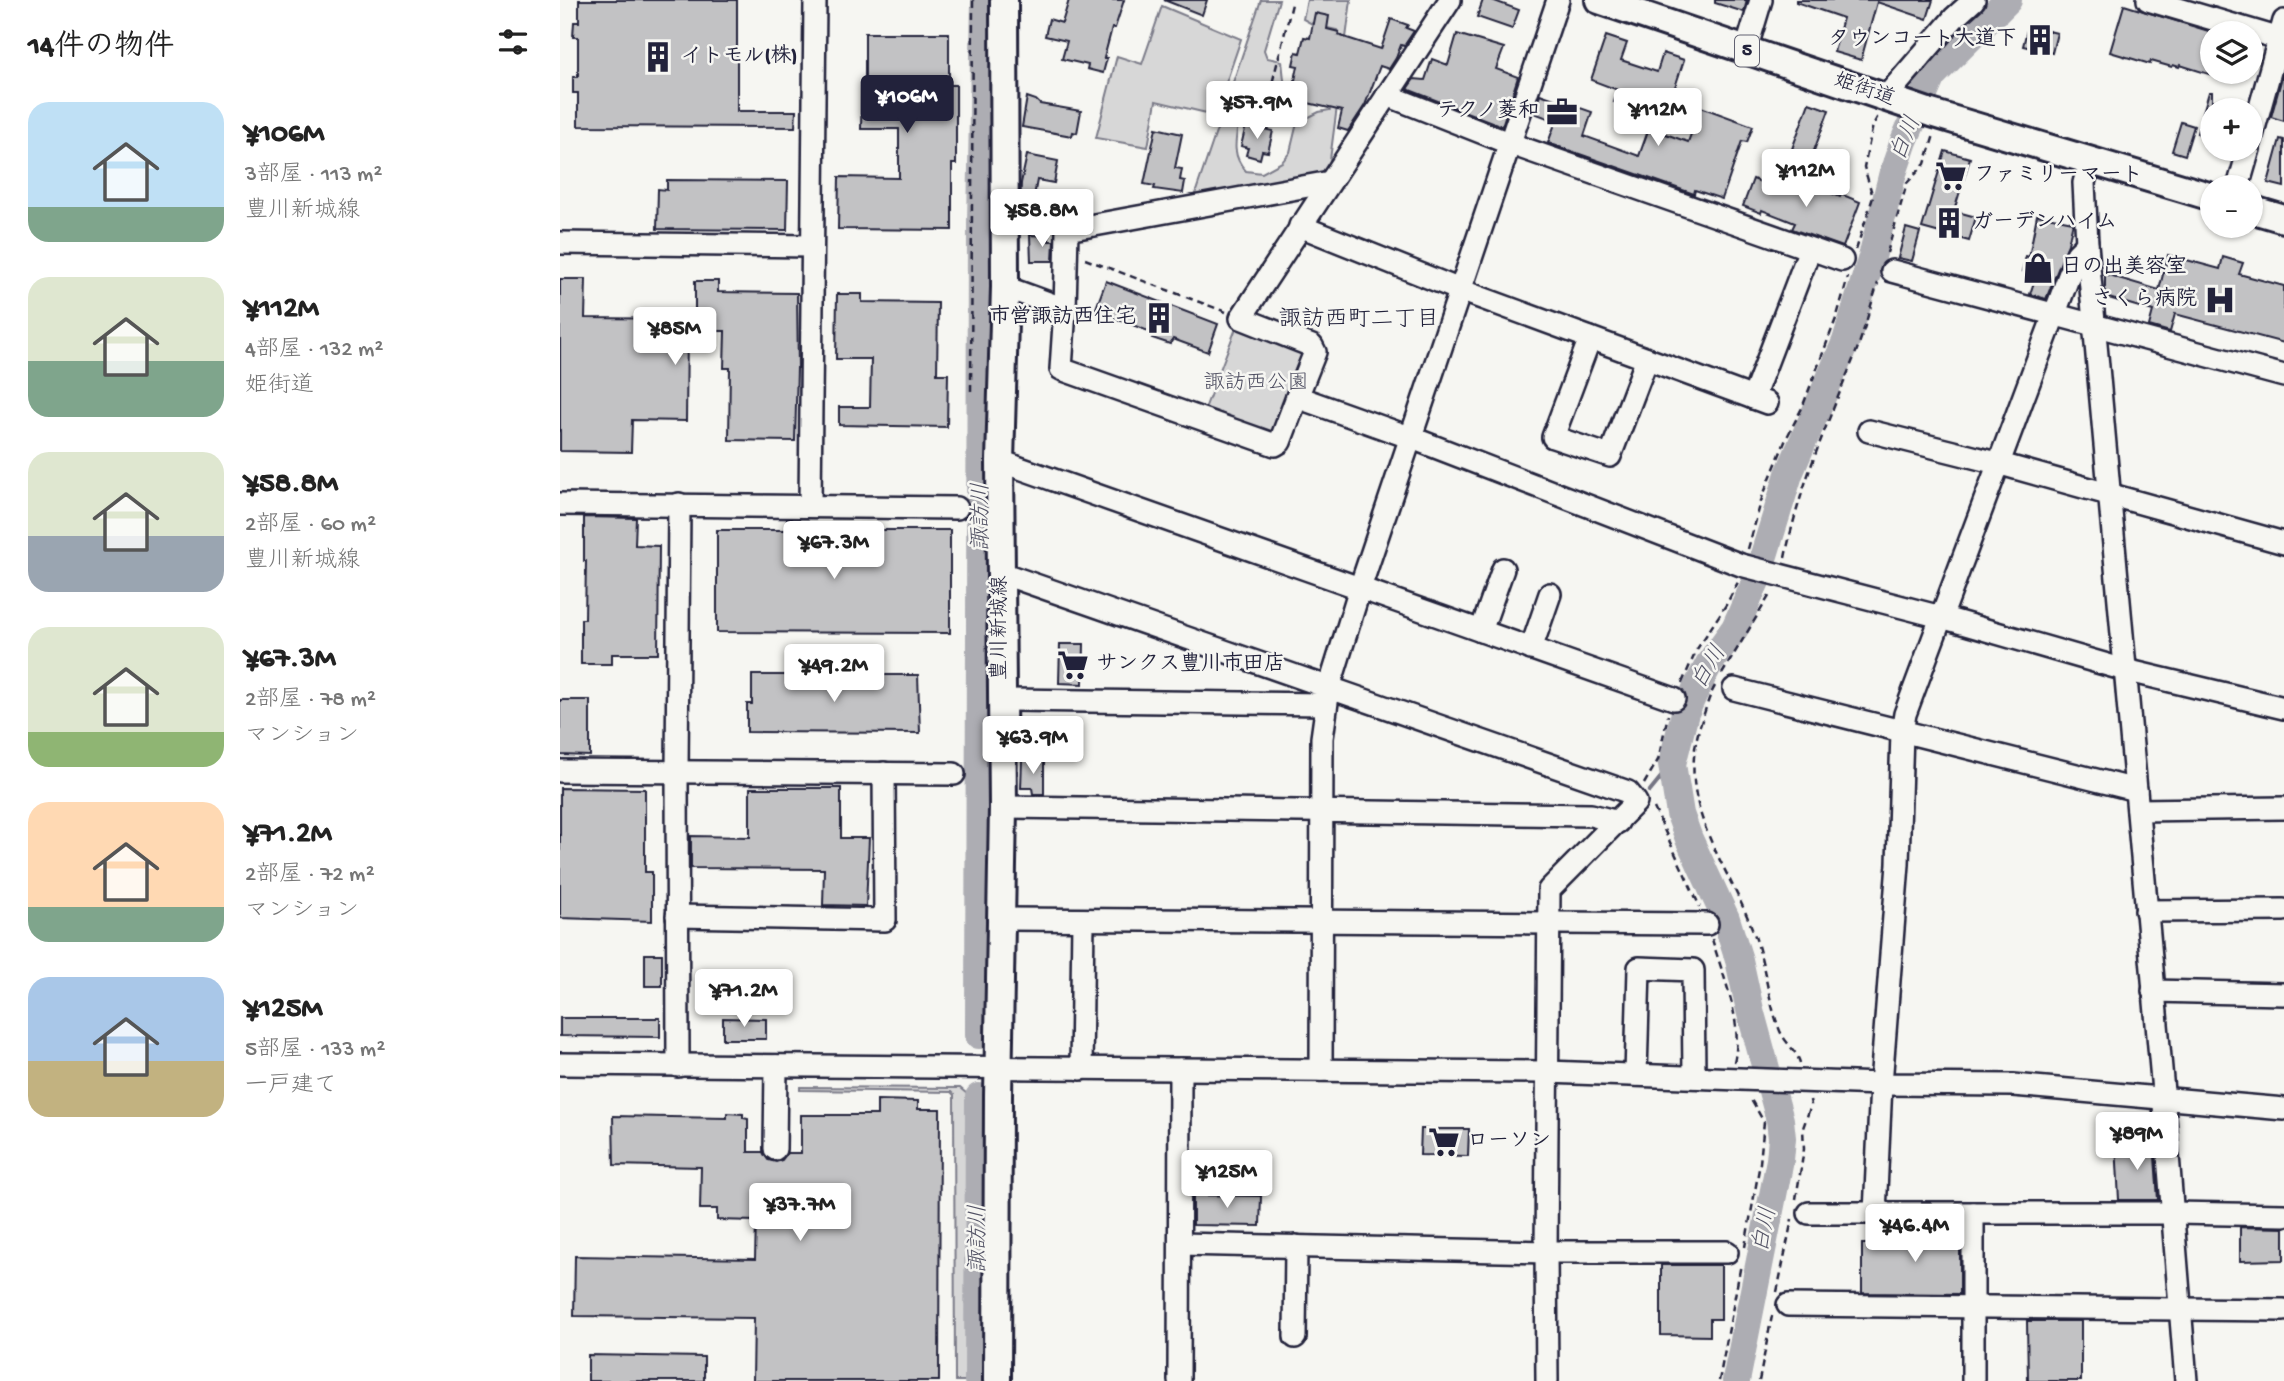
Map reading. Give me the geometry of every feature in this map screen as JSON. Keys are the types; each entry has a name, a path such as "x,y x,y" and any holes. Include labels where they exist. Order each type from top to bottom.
{"main road":[{"name":"豊川新城線","path":"997,1381 998,1069 1003,807 1000,461 1005,288 1004,0"},
{"name":"姫街道","path":"1599,0 1890,100 2200,194"},
{"path":"2263,213 2284,219"}],"street":[{"path":"810,505 815,0"},
{"path":"1330,182 1066,230 1061,369 1275,445 1280,442 1315,352 1312,346 1241,318 1450,0"},
{"path":"1321,1070 1322,738 1327,696 1360,588 1558,0"},
{"path":"1746,50 1762,0"},
{"path":"1890,100 1954,18 1974,0"},
{"path":"2147,0 2282,33 2263,98"},
{"path":"1387,95 1511,144 1848,264"},
{"path":"2090,162 2084,183 2087,244 2164,1098 2186,1381"},
{"path":"1300,226 1460,290 1760,400 1810,249"},
{"path":"560,243 811,246"},
{"path":"1875,1213 1905,714 2077,254 2087,244"},
{"path":"1886,269 2284,376"},
{"path":"1005,288 1065,309"},
{"path":"1590,338 1553,438 1610,456 1647,359"},
{"path":"1297,397 1412,438 1745,566 1941,617 2125,670 2284,708"},
{"path":"1869,430 2284,543"},
{"path":"1000,461 1674,699"},
{"path":"560,504 957,508"},
{"path":"678,1066 679,504"},
{"path":"1481,631 1503,569"},
{"path":"1001,573 1327,696 1628,792 1636,802 1549,890 1547,1381"},
{"path":"1531,649 1550,594"},
{"path":"1734,689 1902,732 2137,800 2284,808"},
{"path":"1001,700 1327,696"},
{"path":"560,771 954,774"},
{"path":"677,916 885,920 884,773"},
{"path":"1003,807 1591,815 1618,822"},
{"path":"2146,911 2284,910"},
{"path":"1000,919 1707,924"},
{"path":"1081,1069 1083,920"},
{"path":"1636,1075 1639,968 1693,970 1694,1077"},
{"path":"2154,992 2284,994"},
{"path":"560,1064 1547,1072 1881,1084 2013,1085 2284,1109"},
{"path":"775,1149 776,1066"},
{"path":"1179,1381 1180,1069"},
{"path":"1798,1213 2284,1215"},
{"path":"1973,1213 1973,1381"},
{"path":"1180,1244 1546,1252 1727,1252"},
{"path":"1295,1337 1296,1246"},
{"path":"1779,1306 2284,1310"}],"path":[{"path":"971,391 973,0"},
{"path":"1261,128 1293,0"},
{"path":"1759,1381 1779,1306 1798,1213 1804,1149 1802,1128 1811,1105 1798,1058 1781,1033 1753,930 1730,877 1707,834 1698,808 1693,784 1694,748 1710,694 1779,575 1813,457 1886,269 1907,183 1925,164 1935,114"},
{"path":"1762,498 1802,408 1837,316 1848,264 1873,197 1864,167 1873,125"},
{"path":"1066,252 1241,318"}],"green space":[{"path":"1261,0 1279,0 1264,50 1267,58 1282,61 1285,89 1275,99 1240,113 1236,151 1237,158 1246,171 1262,173 1282,162 1290,152 1297,123 1319,112 1330,110 1340,39 1337,30 1314,25 1303,19 1307,0 1351,0 1328,175 1194,197"},
{"path":"1162,6 1241,39 1215,115 1156,101 1148,147 1096,138 1117,56 1142,64"},
{"name":"諏訪西公園","path":"1238,323 1305,348 1278,436 1203,414"},
{"path":"800,1087 960,1088 974,1100 973,1381 955,1381 954,1095 951,1092 800,1090"}],"building":[{"name":"イトモル(株)","path":"579,0 737,0 737,111 796,111 795,127 578,126 578,93 573,93 573,77 578,77 578,37 573,37 574,22 579,22"},
{"path":"1069,0 1124,0 1115,28 1112,28 1103,73 1087,69 1088,65 1062,59 1067,41 1045,36 1049,19 1062,23"},
{"path":"1164,0 1207,0 1202,15"},
{"path":"1483,0 1492,0 1519,10 1512,29 1477,17"},
{"path":"1715,0 1747,0 1744,12 1715,3"},
{"path":"1796,0 1933,0 1927,19 1877,2 1861,60 1834,52 1843,18"},
{"path":"2124,5 2200,28 2200,71 2180,65 2172,67 2151,61 2150,64 2110,52"},
{"path":"1315,13 1329,16 1327,29 1339,32 1338,35 1381,49 1391,19 1408,25 1406,28 1414,31 1404,46 1401,45 1389,69 1380,66 1365,105 1348,131 1338,128 1342,111 1291,99 1298,66 1293,65 1296,52 1300,53 1304,37 1310,38"},
{"name":"タウンコート大道下","path":"2028,26 2057,33 2052,53 2023,46"},
{"path":"865,33 949,33 949,85 956,85 956,164 952,164 952,230 838,229 839,177 899,178 899,129 861,129 862,85 865,85"},
{"path":"1457,34 1504,48 1496,69 1518,77 1502,126 1407,89 1414,79 1425,80 1432,59 1448,65"},
{"path":"1606,36 1627,43 1621,60 1657,72 1663,53 1684,60 1668,108 1634,96 1630,107 1614,102 1618,90 1591,80"},
{"path":"2284,70 2284,121 2271,117"},
{"path":"1540,94 1592,112 1584,136 1639,156 1649,128 1688,142 1701,107 1753,126 1747,142 1742,141 1722,199 1695,190 1694,194 1548,143 1556,121 1534,113"},
{"path":"1027,97 1040,104 1081,111 1077,133 1073,132 1072,136 1022,127"},
{"path":"1809,103 1829,110 1812,156 1792,149"},
{"path":"2181,122 2194,126 2185,155 2172,151"},
{"path":"1246,125 1273,131 1268,152 1262,151 1260,159 1246,155 1248,148 1241,146"},
{"path":"1156,128 1182,134 1175,168 1182,169 1180,180 1185,181 1183,193 1154,189 1155,186 1144,184"},
{"path":"2280,139 2284,140 2284,187 2268,183"},
{"path":"1945,151 1970,158 1954,211 1976,217 1969,241 1922,228"},
{"path":"1027,155 1058,161 1054,183 1037,180 1031,213 1020,211 1021,183"},
{"path":"1753,179 1779,189 1781,182 1805,190 1808,183 1840,197 1841,194 1860,202 1843,247 1792,229 1795,223 1762,210 1761,213 1743,206"},
{"path":"667,180 788,181 787,230 657,229 658,189 667,190"},
{"path":"2037,215 2073,222 2068,244 2046,299 2030,294 2036,276 2022,271 2026,256 2029,257"},
{"path":"1906,228 1920,232 1912,261 1898,258"},
{"path":"1030,235 1049,236 1049,241 1054,241 1053,261 1031,261"},
{"name":"さくら病院","path":"2168,255 2220,269 2223,257 2243,263 2239,274 2284,286 2284,343 2175,314 2170,332 2149,326 2153,311 2105,297 2105,274 2159,290"},
{"path":"560,279 586,279 585,318 695,319 695,281 718,281 718,292 797,293 795,441 729,440 730,368 724,368 725,331 687,331 686,421 632,420 631,452 560,451"},
{"name":"市営諏訪西住宅","path":"1106,281 1218,324 1208,352 1173,339 1170,344 1152,338 1154,333 1095,311"},
{"path":"837,294 862,294 862,302 938,303 937,374 948,374 947,427 839,425 839,407 870,407 871,359 836,359"},
{"path":"584,517 636,518 635,545 659,546 658,654 612,654 612,664 581,664 581,619 585,619"},
{"path":"717,530 950,530 950,633 717,632"},
{"path":"1060,644 1084,644 1083,684 1059,683"},
{"path":"752,675 918,675 920,733 747,732 747,704 752,704"},
{"path":"560,700 590,700 590,756 560,755"},
{"path":"1022,760 1044,760 1044,794 1033,794 1032,788 1021,788"},
{"path":"560,788 645,789 645,872 652,872 652,921 560,918"},
{"path":"750,788 841,788 841,838 869,838 866,906 823,905 824,869 691,868 691,836 750,837"},
{"path":"645,954 662,954 662,986 645,986"},
{"path":"560,1018 660,1018 660,1037 560,1036"},
{"path":"723,1018 766,1019 766,1039 723,1039"},
{"path":"877,1100 918,1101 918,1109 940,1109 939,1381 753,1381 754,1318 574,1316 575,1256 755,1259 756,1221 717,1220 717,1209 700,1209 701,1167 614,1165 613,1116 727,1118 727,1113 743,1114 743,1118 748,1119 748,1152 763,1152 768,1160 776,1162 782,1160 787,1153 801,1153 801,1115 877,1115"},
{"name":"ローソン","path":"1421,1129 1469,1129 1468,1156 1420,1155"},
{"path":"2154,1142 2158,1200 2119,1200 2116,1144"},
{"path":"1193,1195 1261,1196 1260,1226 1193,1225"},
{"path":"1914,1226 1960,1226 1960,1294 1862,1293 1862,1244 1913,1244"},
{"path":"2240,1227 2284,1228 2284,1260 2240,1261"},
{"path":"1661,1265 1721,1265 1721,1319 1710,1319 1710,1336 1661,1335"},
{"path":"2027,1321 2081,1321 2081,1381 2028,1381"},
{"path":"588,1355 704,1357 704,1381 588,1381"}],"waterway":[{"name":"諏訪川","path":"979,1035 981,223 985,0"},
{"name":"白川","path":"1736,1381 1780,1160 1782,1138 1780,1120 1739,960 1726,919 1680,814 1672,764 1685,713 1695,691 1709,664 1735,628 1756,581 1789,474 1846,341 1872,257 1892,176 1932,76 2008,0"},
{"path":"1650,791 1672,764"},
{"name":"諏訪川","path":"978,1381 979,1097"}],"place":[{"name":"タウンコート大道下","path":"2040,40"},
{"name":"イトモル(株)","path":"658,57"},
{"name":"テクノ菱和","path":"1562,112"},
{"name":"ファミリーマート","path":"1951,176"},
{"name":"ガーデンハイム","path":"1949,223"},
{"name":"日の出美容室","path":"2038,268"},
{"name":"さくら病院","path":"2220,300"},
{"name":"市営諏訪西住宅","path":"1159,318"},
{"name":"サンクス豊川市田店","path":"1073,665"},
{"name":"ローソン","path":"1444,1142"}],"district":[{"name":"諏訪西町二丁目","path":"1359,320"}]}
